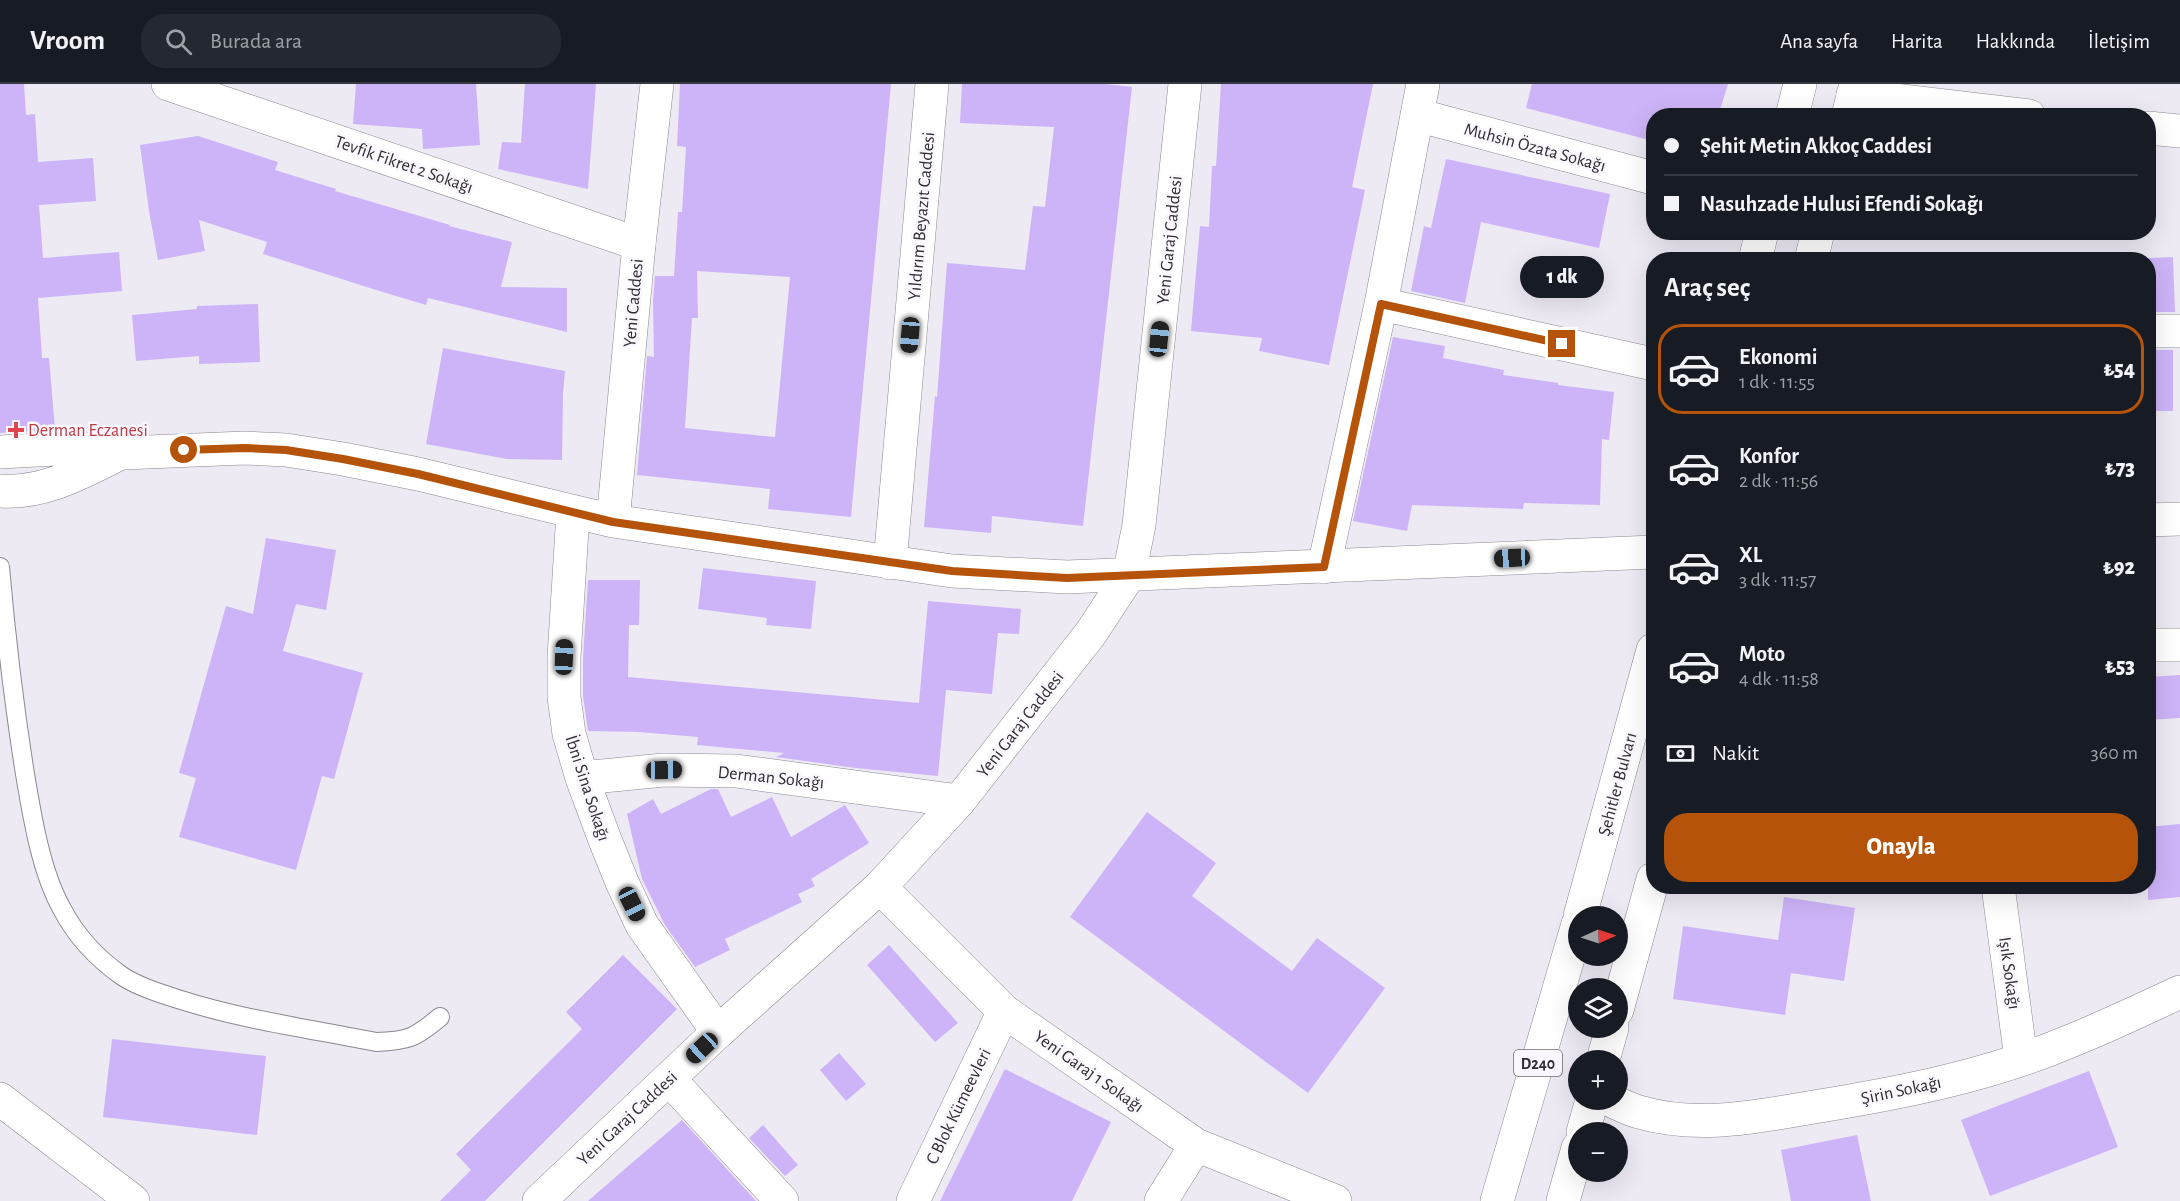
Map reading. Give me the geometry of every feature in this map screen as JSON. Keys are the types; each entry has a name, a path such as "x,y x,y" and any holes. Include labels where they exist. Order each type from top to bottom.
{"street":[{"name":"Tevfik Fikret 2 Sokağı","path":"168,84 639,243"},
{"name":"Yeni Caddesi","path":"613,522 639,243 657,84"},
{"name":"Yıldırım Beyazıt Caddesi","path":"890,563 932,84"},
{"name":"Yeni Garaj Caddesi","path":"539,1201 718,1032 880,887 959,801 1091,633 1129,575 1139,525 1185,84"},
{"path":"1794,108 1800,84"},
{"path":"1853,98 1951,108"},
{"path":"1324,567 1381,304 1420,100"},
{"name":"Muhsin Özata Sokağı","path":"1420,100 1646,176"},
{"path":"2156,129 2180,131"},
{"path":"1381,304 1646,362"},
{"path":"2156,331 2180,331"},
{"path":"0,452 74,448 123,453 245,448 286,450 418,474 613,522 952,571 1067,578 1646,552"},
{"path":"0,491 37,490 59,483 123,453"},
{"name":"İbni Sina Sokağı","path":"573,513 567,589 564,697 569,734 582,778 622,882 642,925 718,1032"},
{"path":"2156,520 2180,519"},
{"path":"2156,645 2180,645"},
{"name":"Şehitler Bulvarı","path":"1583,906 1646,676"},
{"name":"Derman Sokağı","path":"582,778 664,770 736,771 959,801"},
{"name":"Yeni Garaj 1 Sokağı","path":"880,887 1004,1011 1196,1144 1335,1201"},
{"path":"1626,978 1649,894"},
{"name":"Işık Sokağı","path":"1999,894 2021,1059"},
{"name":"D240","path":"1497,1201 1568,958"},
{"name":"Şirin Sokağı","path":"1628,1107 1679,1120 1731,1121 1874,1098 1966,1076 2021,1059 2067,1043 2180,992"},
{"name":"C Blok Kümeevleri","path":"913,1201 1004,1011"},
{"path":"669,1079 782,1201"},
{"path":"0,1099 133,1201"},
{"path":"1161,1201 1196,1144"},
{"path":"1563,1201 1568,1182"}],"lane":[{"path":"0,567 13,699 31,814 45,868 61,908 76,932 96,955 124,977 161,994 211,1009 376,1042 402,1041 411,1038 440,1017"}],"building":[{"path":"0,84 24,84 26,115 35,114 38,162 93,158 96,201 39,205 43,258 119,252 122,291 38,298 42,358 49,358 55,430 0,433"},
{"path":"356,84 476,84 480,145 423,149 422,129 353,124"},
{"path":"525,84 596,84 588,189 498,169 502,142 521,143"},
{"path":"680,84 891,84 851,517 768,509 770,489 637,475 647,356 654,357 655,276 674,276 678,212 682,212 686,147 677,146","holes":["697,271 790,277 775,437 685,428 692,318 698,318"]},
{"path":"962,84 1106,84 1132,87 1083,526 992,516 991,533 924,527 947,263 1025,270 1033,206 1045,207 1054,127 960,123"},
{"path":"1221,84 1373,84 1352,187 1365,190 1329,365 1259,351 1262,338 1191,331 1200,226 1209,227 1212,166 1216,166"},
{"path":"1532,84 1728,84 1720,108 1646,108 1646,139 1526,108"},
{"path":"198,136 278,162 275,170 336,189 335,191 449,226 512,242 501,287 567,288 567,332 428,298 426,305 373,289 263,254 267,242 199,220 205,251 158,260 140,145"},
{"path":"1446,159 1610,194 1599,248 1481,222 1465,303 1411,291 1424,226 1431,228"},
{"path":"2173,257 2175,312 2156,312 2156,258"},
{"path":"258,304 260,362 199,364 199,356 136,361 132,315 197,309 197,306"},
{"path":"1393,337 1445,346 1443,358 1504,370 1503,375 1614,392 1609,440 1602,439 1600,505 1524,503 1523,509 1412,505 1407,531 1353,521"},
{"path":"443,348 565,371 562,460 507,459 426,444"},
{"path":"2156,350 2173,350 2173,411 2156,411"},
{"path":"266,538 336,550 326,610 296,604 283,651 363,673 334,779 322,776 296,870 179,837 196,778 179,773 226,606 253,614"},
{"path":"703,568 816,581 811,629 766,625 767,618 698,609"},
{"path":"588,580 640,580 639,625 629,625 628,677 919,703 928,601 1021,609 1019,634 998,633 992,694 946,690 938,776 856,768 776,757 784,753 697,745 698,737 588,731 583,696 583,658"},
{"path":"2180,675 2180,718 2156,720 2156,676"},
{"path":"711,789 718,789 731,817 772,797 791,837 845,805 869,843 811,879 815,886 798,894 802,902 725,939 730,950 695,967 665,925 642,879 627,814 653,799 661,814"},
{"path":"1147,812 1216,863 1192,896 1292,971 1317,938 1385,988 1308,1093 1070,917"},
{"path":"2180,824 2180,897 2148,900 2148,894 2156,894 2156,826"},
{"path":"1784,897 1855,908 1844,981 1791,973 1785,1015 1673,999 1683,926 1778,940"},
{"path":"889,945 958,1023 935,1042 867,965"},
{"path":"623,955 677,1009 485,1201 440,1201 471,1170 456,1154 582,1029 566,1012"},
{"path":"112,1039 266,1056 257,1135 103,1117"},
{"path":"839,1053 866,1084 846,1101 820,1070"},
{"path":"1005,1069 1111,1122 1072,1201 940,1201"},
{"path":"2089,1071 2118,1147 1990,1196 1961,1120"},
{"path":"682,1120 756,1201 588,1201 626,1168"},
{"path":"763,1125 798,1165 785,1176 749,1138"},
{"path":"1857,1135 1871,1201 1791,1201 1781,1150"}],"place":[{"name":"Derman Eczanesi","path":"16,430"}],"route":[{"path":"184,450 245,448 286,450 418,474 613,522 952,571 1067,578 1324,567 1381,304 1562,344"}]}
